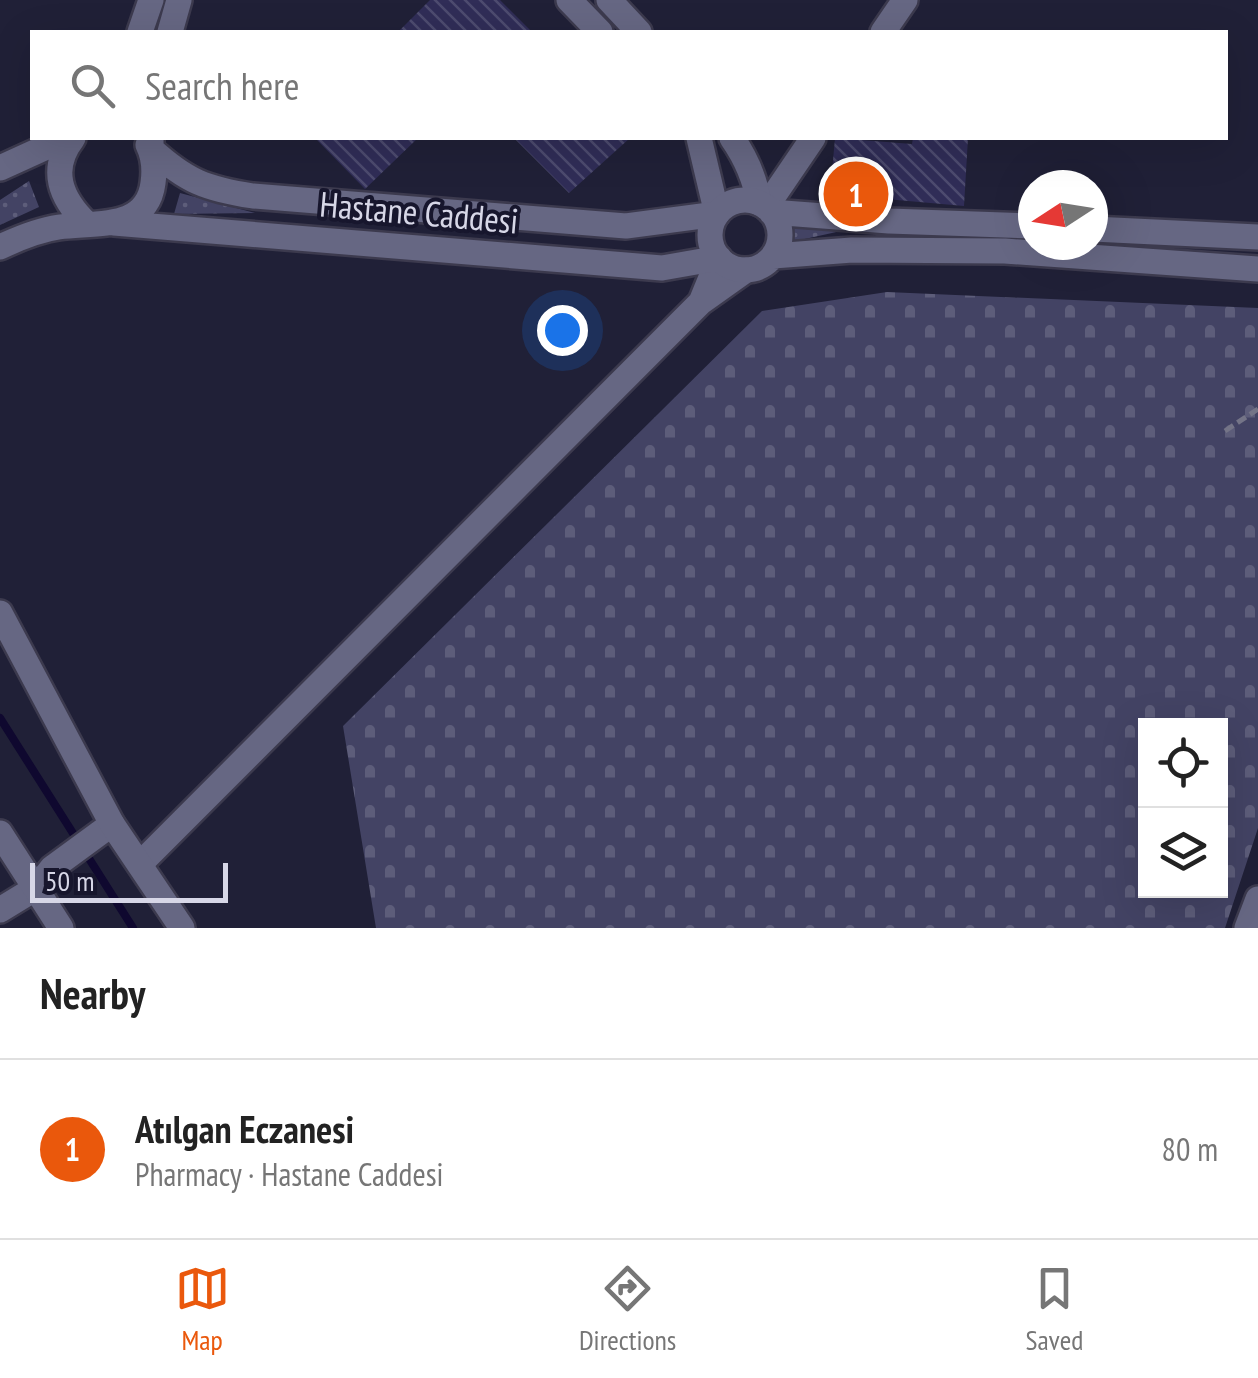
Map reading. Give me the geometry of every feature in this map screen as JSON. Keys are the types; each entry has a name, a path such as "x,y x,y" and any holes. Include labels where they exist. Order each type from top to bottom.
{"main road":[{"path":"141,30 151,0"},
{"path":"171,30 179,0"},
{"path":"568,0 598,30"},
{"path":"609,0 637,30"},
{"path":"884,30 905,0"},
{"path":"0,168 65,140"},
{"path":"69,140 58,177 68,202 87,224"},
{"path":"699,140 717,214 710,236 719,258 731,267 746,270"},
{"path":"140,863 702,302 773,256 780,234 733,140"},
{"path":"766,207 812,140"},
{"path":"114,223 137,214 146,205 154,182 148,141"},
{"name":"Hastane Caddesi","path":"148,141 179,174 198,184 253,196 626,226 717,214"},
{"path":"717,214 736,201 888,221 1018,225"},
{"name":"Hastane Caddesi","path":"0,247 38,231 114,223 662,268 719,258"},
{"path":"1108,230 1258,237"},
{"path":"773,256 852,250 1005,251 1258,269"},
{"path":"702,302 719,258"},
{"path":"0,614 112,824 182,928"},
{"path":"0,910 112,824"},
{"path":"0,834 44,878 60,928"},
{"path":"1248,928 1258,899"}],"path":[{"path":"1225,431 1258,409"}],"green space":[{"path":"29,181 39,207 0,225 0,200"},
{"path":"180,193 255,213 174,214"},
{"path":"792,222 841,231 791,242"},
{"path":"887,292 1258,308 1258,828 1225,928 376,928 343,726 762,311"}],"building":[{"path":"430,0 500,0 530,30 400,30"},
{"path":"317,140 416,140 365,189"},
{"path":"516,140 628,140 569,193"},
{"path":"835,140 912,144 913,140 968,140 964,206 830,194"}],"waterway":[{"path":"0,718 133,928"}],"place":[{"name":"Atılgan Eczanesi","path":"856,194"}]}
